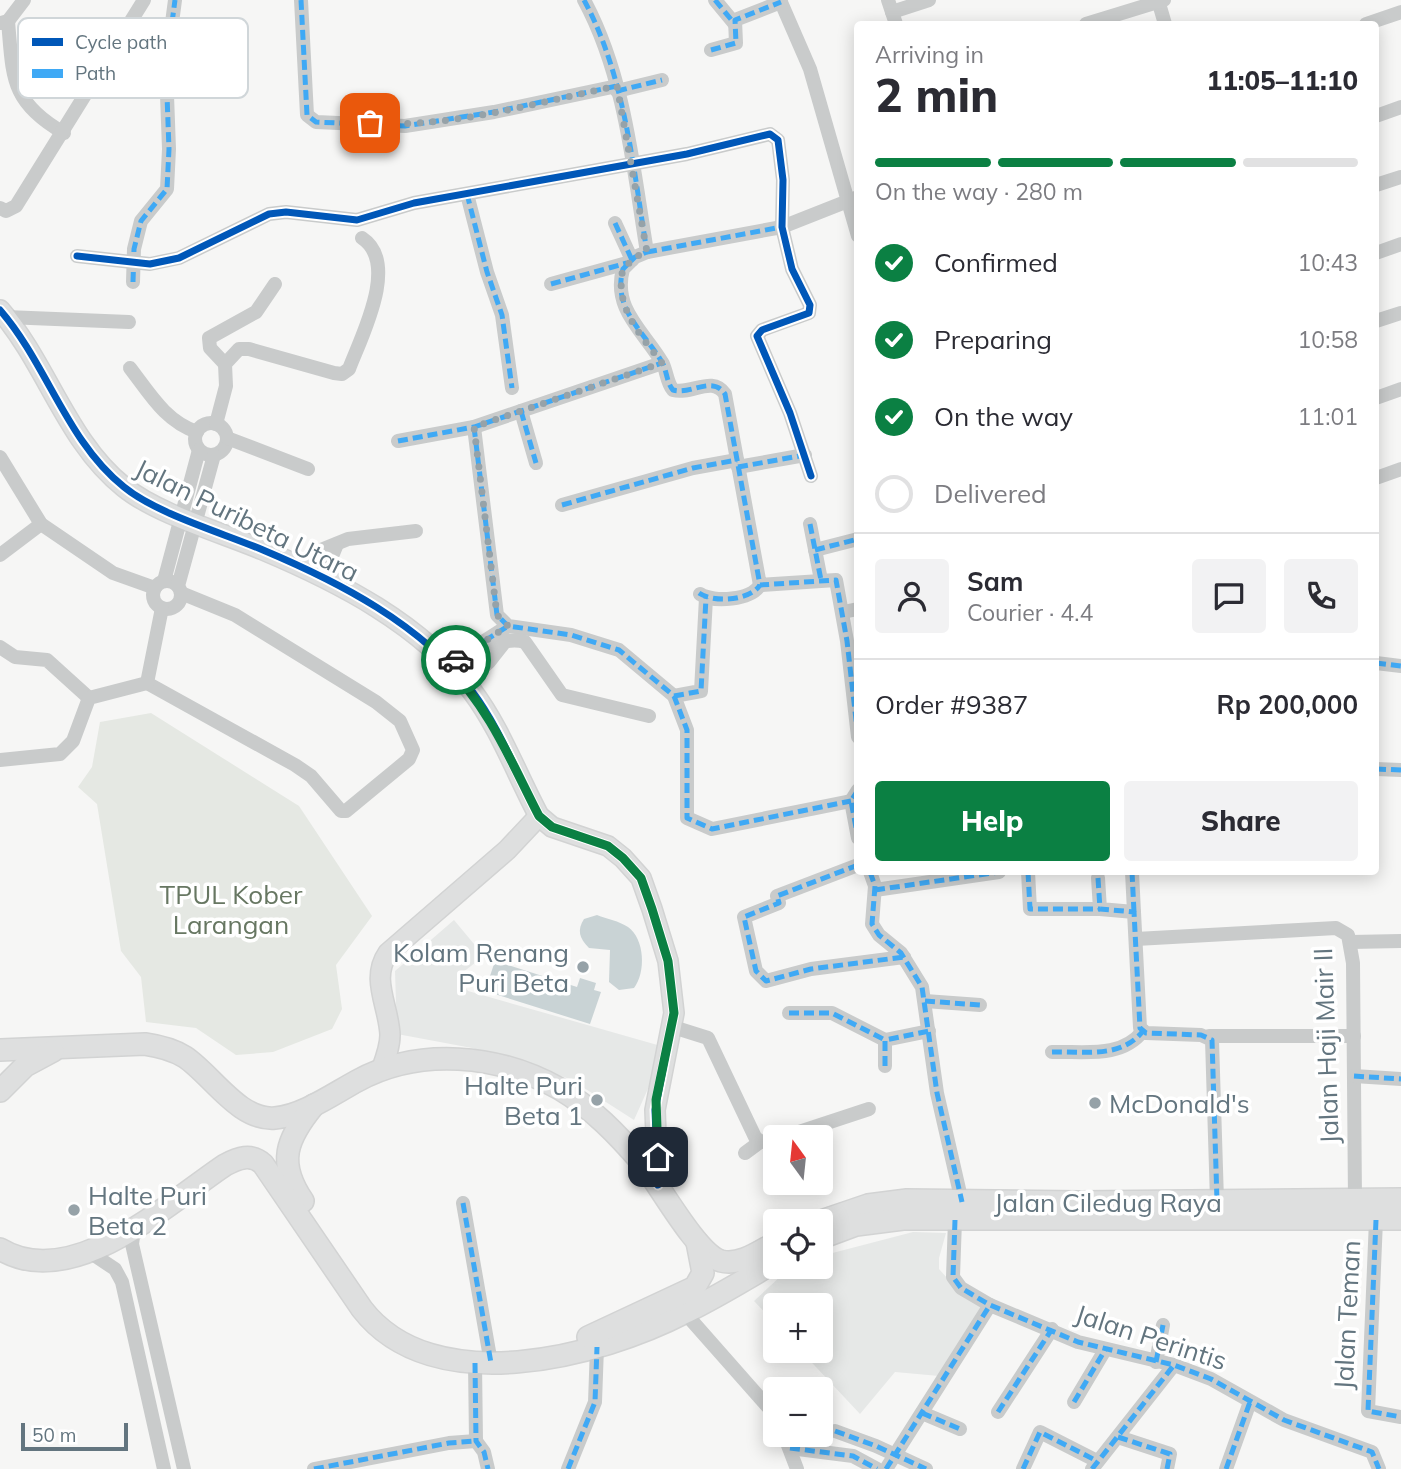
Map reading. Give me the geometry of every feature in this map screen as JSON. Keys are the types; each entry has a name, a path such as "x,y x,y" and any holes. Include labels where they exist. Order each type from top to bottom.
{"main road":[{"path":"0,1050 145,1044 166,1048 187,1059 246,1110 261,1117 279,1117 315,1103 382,1068 412,1059 465,1060 547,1083 600,1119 658,1185 697,1242 713,1257 731,1262 745,1259 763,1249"},
{"path":"0,1091 36,1059 67,1047"},
{"path":"315,1103 296,1129 289,1145 287,1166 294,1188 379,1309 410,1339 448,1360"},
{"path":"0,1249 35,1261 88,1251 134,1229 229,1163 249,1157 260,1161 372,1321 411,1349 448,1360 483,1363 535,1358 597,1347 685,1313 763,1269"},
{"name":"Jalan Ciledug Raya","path":"1216,1211 1401,1199"},
{"name":"Jalan Ciledug Raya","path":"833,1217 868,1205 908,1200 958,1211"},
{"name":"Jalan Ciledug Raya","path":"833,1234 856,1225 958,1211 1216,1211 1401,1219"},
{"path":"535,1358 692,1290 702,1273 697,1242"}],"street":[{"path":"18,88 4,22 23,0"},
{"path":"133,18 144,0"},
{"path":"173,18 175,0"},
{"path":"301,0 307,114 316,122 405,126 662,80"},
{"path":"584,0 605,43 617,88 647,252"},
{"path":"710,51 736,43 734,23 715,0"},
{"path":"892,12 929,0"},
{"path":"551,284 629,261 647,252 782,226 852,199 810,69 781,1 738,18 734,23"},
{"path":"1096,21 1160,1 1164,21"},
{"path":"1375,21 1401,12"},
{"path":"25,98 39,119 64,132"},
{"path":"0,208 6,211 16,206 85,98"},
{"path":"133,282 133,263 141,221 167,189 167,98"},
{"path":"1379,115 1401,107"},
{"path":"77,256 133,263 164,262 270,214 286,212 357,220 414,203 687,154 771,134 778,140 783,180 782,226 792,269 810,305 809,313 762,330 757,336 811,476"},
{"path":"1379,184 1401,177"},
{"path":"467,194 487,272 502,315 512,388"},
{"path":"615,223 629,261 621,279 622,295 629,317 662,363 674,390 712,385 722,389 760,585 757,590 738,597 702,596 701,691 674,695"},
{"path":"225,364 239,349 250,349 334,373 346,372 378,291 373,252 370,244 362,238"},
{"path":"1379,252 1401,244"},
{"path":"216,424 226,386 225,364 210,348 209,338 256,312 275,284"},
{"path":"1379,320 1401,313"},
{"path":"3,314 129,322"},
{"name":"Jalan Puribeta Utara","path":"3,314 84,443 118,482 141,498 315,574 394,620 456,675 488,716 539,816"},
{"path":"398,441 474,427 662,363"},
{"path":"130,368 165,415 177,425 197,432"},
{"path":"1379,397 1401,389"},
{"path":"520,411 536,463"},
{"path":"228,438 221,452 206,452 196,444 197,432 205,425 216,424 222,426 228,438 308,469"},
{"path":"474,427 497,615 508,626 596,641 619,650 674,695 687,730 685,812 692,822 712,829 854,795"},
{"path":"170,587 154,602 162,608 176,607 170,587 206,452"},
{"path":"562,505 693,468 805,455"},
{"path":"0,457 41,524 113,573 170,587 235,615 376,702 400,721 411,740 412,753 409,760 346,811 341,811 311,776 295,765 147,683 89,698"},
{"path":"1379,477 1401,470"},
{"path":"0,555 41,524"},
{"path":"810,524 821,580"},
{"path":"315,574 337,544 348,539 416,531"},
{"path":"815,550 854,540"},
{"path":"760,585 836,580 850,610 854,683"},
{"path":"147,683 162,608"},
{"path":"456,675 508,626"},
{"path":"456,675 489,662 505,642 525,642 562,695 649,716"},
{"path":"0,647 15,657 47,660 89,698"},
{"path":"1379,663 1401,666"},
{"path":"0,760 60,754 73,741 89,698"},
{"path":"1379,769 1401,770"},
{"path":"382,1068 390,1039 380,987 380,964 388,953 507,850 539,816 552,827 608,846 641,878 668,961 672,1031 655,1110 658,1185"},
{"path":"854,866 777,895 779,903 744,917 756,971 766,981 811,969 904,957"},
{"path":"871,875 875,890 872,924 879,935 904,957 916,974 925,1001 937,1094 958,1211"},
{"path":"875,890 978,875"},
{"path":"1028,875 1030,909 1134,912"},
{"path":"1132,875 1140,1028 1143,1031"},
{"path":"1098,878 1100,909"},
{"name":"Jalan Haji Mair II","path":"1136,939 1336,929 1348,935 1351,942 1354,1036 1354,1200"},
{"path":"1351,942 1401,941"},
{"path":"925,1001 980,1005"},
{"path":"789,1013 832,1013 885,1040 929,1031"},
{"path":"672,1031 708,1038 760,1142"},
{"path":"1143,1031 1209,1036 1354,1036"},
{"path":"1052,1052 1114,1051 1135,1041 1143,1031"},
{"path":"1209,1036 1213,1044 1216,1211"},
{"path":"885,1040 885,1066"},
{"path":"1354,1076 1401,1079"},
{"path":"820,1125 869,1109"},
{"path":"745,1153 763,1141"},
{"path":"463,1203 483,1363 476,1441 484,1452 488,1469"},
{"name":"Jalan Perintis","path":"958,1211 953,1277 961,1288 1039,1327 1052,1329 1077,1342 1174,1365 1211,1379 1284,1420 1372,1452 1379,1469"},
{"name":"Jalan Teman","path":"1376,1220 1368,1411 1401,1417"},
{"path":"134,1229 132,1244 145,1290 184,1469"},
{"path":"88,1251 115,1269 127,1296 164,1469"},
{"path":"127,1296 145,1290"},
{"path":"886,1469 990,1304"},
{"path":"685,1313 763,1401"},
{"path":"1156,1362 1163,1325"},
{"path":"998,1412 1052,1329"},
{"path":"568,1469 595,1402 597,1347"},
{"path":"139,1355 158,1348"},
{"path":"1074,1402 1105,1350"},
{"path":"1023,1469 1040,1432 1095,1465 1174,1365"},
{"path":"1226,1469 1250,1402"},
{"path":"922,1413 960,1429"},
{"path":"835,1432 864,1441 926,1469"},
{"path":"1118,1437 1170,1454 1167,1469"},
{"path":"314,1469 449,1443 476,1441"},
{"path":"789,1447 797,1469"},
{"path":"811,1447 853,1456 869,1468"}],"shaded area":[{"path":"597,915 628,927 638,939 642,965 634,988 619,990 609,982 610,950 589,948 583,941 580,927 584,919"},
{"path":"454,920 484,956 458,976 468,991 661,1046 655,1073 634,1120 570,1079 472,1048 397,1034 395,971"},
{"path":"495,961 577,987 580,978 596,983 594,990 601,992 590,1024 485,991"},
{"path":"913,1232 946,1233 939,1269 965,1298 986,1307 939,1376 895,1372 860,1414 833,1385 833,1377 825,1377 812,1363 833,1363 833,1293 763,1293 763,1310 754,1301 778,1279 833,1279 833,1253"}],"green space":[{"name":"TPUL Kober Larangan","path":"151,713 299,806 372,916 336,965 342,1009 332,1029 273,1052 236,1055 196,1028 146,1022 141,977 121,951 97,804 78,787 92,767 100,722"}],"marked path":[{"path":"173,18 175,0"},
{"path":"301,0 307,115 316,122 405,126 494,112 617,86"},
{"path":"584,0 598,29 618,91 632,155 647,252 635,257 623,269 621,284 626,309 663,364 673,390 714,386 725,394 760,585 836,580 854,702"},
{"path":"715,0 734,23"},
{"path":"711,50 736,43 735,20 781,2"},
{"path":"617,91 662,80"},
{"path":"133,282 134,249 141,221 167,189 167,98"},
{"path":"467,194 487,272 502,315 512,388"},
{"path":"615,223 632,260"},
{"path":"647,252 782,227"},
{"path":"551,284 627,263"},
{"path":"398,441 474,427 662,363"},
{"path":"521,411 536,463"},
{"path":"474,427 497,615 508,626 571,635 619,650 674,696 687,730 687,818 712,829 851,801"},
{"path":"738,467 805,455"},
{"path":"562,505 693,468 737,460"},
{"path":"810,524 821,580"},
{"path":"815,550 854,540"},
{"path":"699,593 713,598 731,599 748,594 760,585"},
{"path":"674,696 701,691 706,598"},
{"path":"447,665 508,626"},
{"path":"1379,663 1401,666"},
{"path":"1379,769 1401,770"},
{"path":"854,796 851,801 854,817"},
{"path":"854,867 777,896 779,903 744,917 756,971 766,981 811,969 904,957"},
{"path":"871,875 875,886 872,924 879,935 901,953 922,987 937,1093 962,1202"},
{"path":"875,890 978,875"},
{"path":"1028,875 1030,909 1100,909"},
{"path":"1132,875 1134,912"},
{"path":"1098,878 1100,909 1134,912 1140,1028 1146,1033 1201,1035 1212,1040 1217,1201"},
{"path":"925,1001 980,1005"},
{"path":"789,1013 832,1013 885,1040"},
{"path":"885,1066 885,1040 929,1031"},
{"path":"1052,1052 1113,1050 1134,1040 1143,1031"},
{"path":"1354,1076 1401,1079"},
{"path":"463,1203 491,1363"},
{"path":"955,1220 953,1277 961,1288 990,1305 1078,1342 1174,1365 1211,1379 1284,1420 1372,1452 1379,1469"},
{"path":"1376,1220 1368,1411 1401,1417"},
{"path":"886,1469 990,1305"},
{"path":"1156,1362 1163,1325"},
{"path":"998,1412 1052,1329"},
{"path":"568,1469 595,1402 597,1347"},
{"path":"1074,1402 1105,1350"},
{"path":"475,1363 476,1441 484,1452 488,1469"},
{"path":"1092,1469 1174,1365"},
{"path":"1226,1469 1250,1402"},
{"path":"922,1413 960,1429"},
{"path":"835,1431 926,1469"},
{"path":"1023,1469 1040,1432 1097,1461"},
{"path":"1118,1437 1170,1454 1167,1469"},
{"path":"314,1469 449,1443 476,1441"},
{"path":"790,1448 853,1456 877,1469"}],"cycle path":[{"path":"77,256 150,264 179,258 269,214 286,212 357,220 414,203 687,154 770,134 778,140 783,180 782,227 792,269 810,305 809,313 762,330 757,336 790,413 811,476"},
{"path":"0,310 31,354 87,448 104,469 124,487 154,506 321,576 377,607 403,625 451,667 482,705 539,816 552,827 608,846 641,878 668,961 674,1013 655,1110 658,1185"}],"way so far":[{"path":"370,123 405,126 494,112 617,86 647,252 635,257 623,269 622,295 629,317 662,363 474,427 497,615 502,623 508,626 456,660"}],"place":[{"name":"Kolam Renang Puri Beta","path":"583,967"},
{"name":"Halte Puri Beta 1","path":"597,1100"},
{"name":"McDonald's","path":"1095,1103"},
{"name":"Halte Puri Beta 2","path":"74,1210"}],"route":[{"path":"456,660 447,666 470,689 488,716 539,816 552,827 608,846 641,878 668,961 674,1013 656,1100 658,1157"}]}
